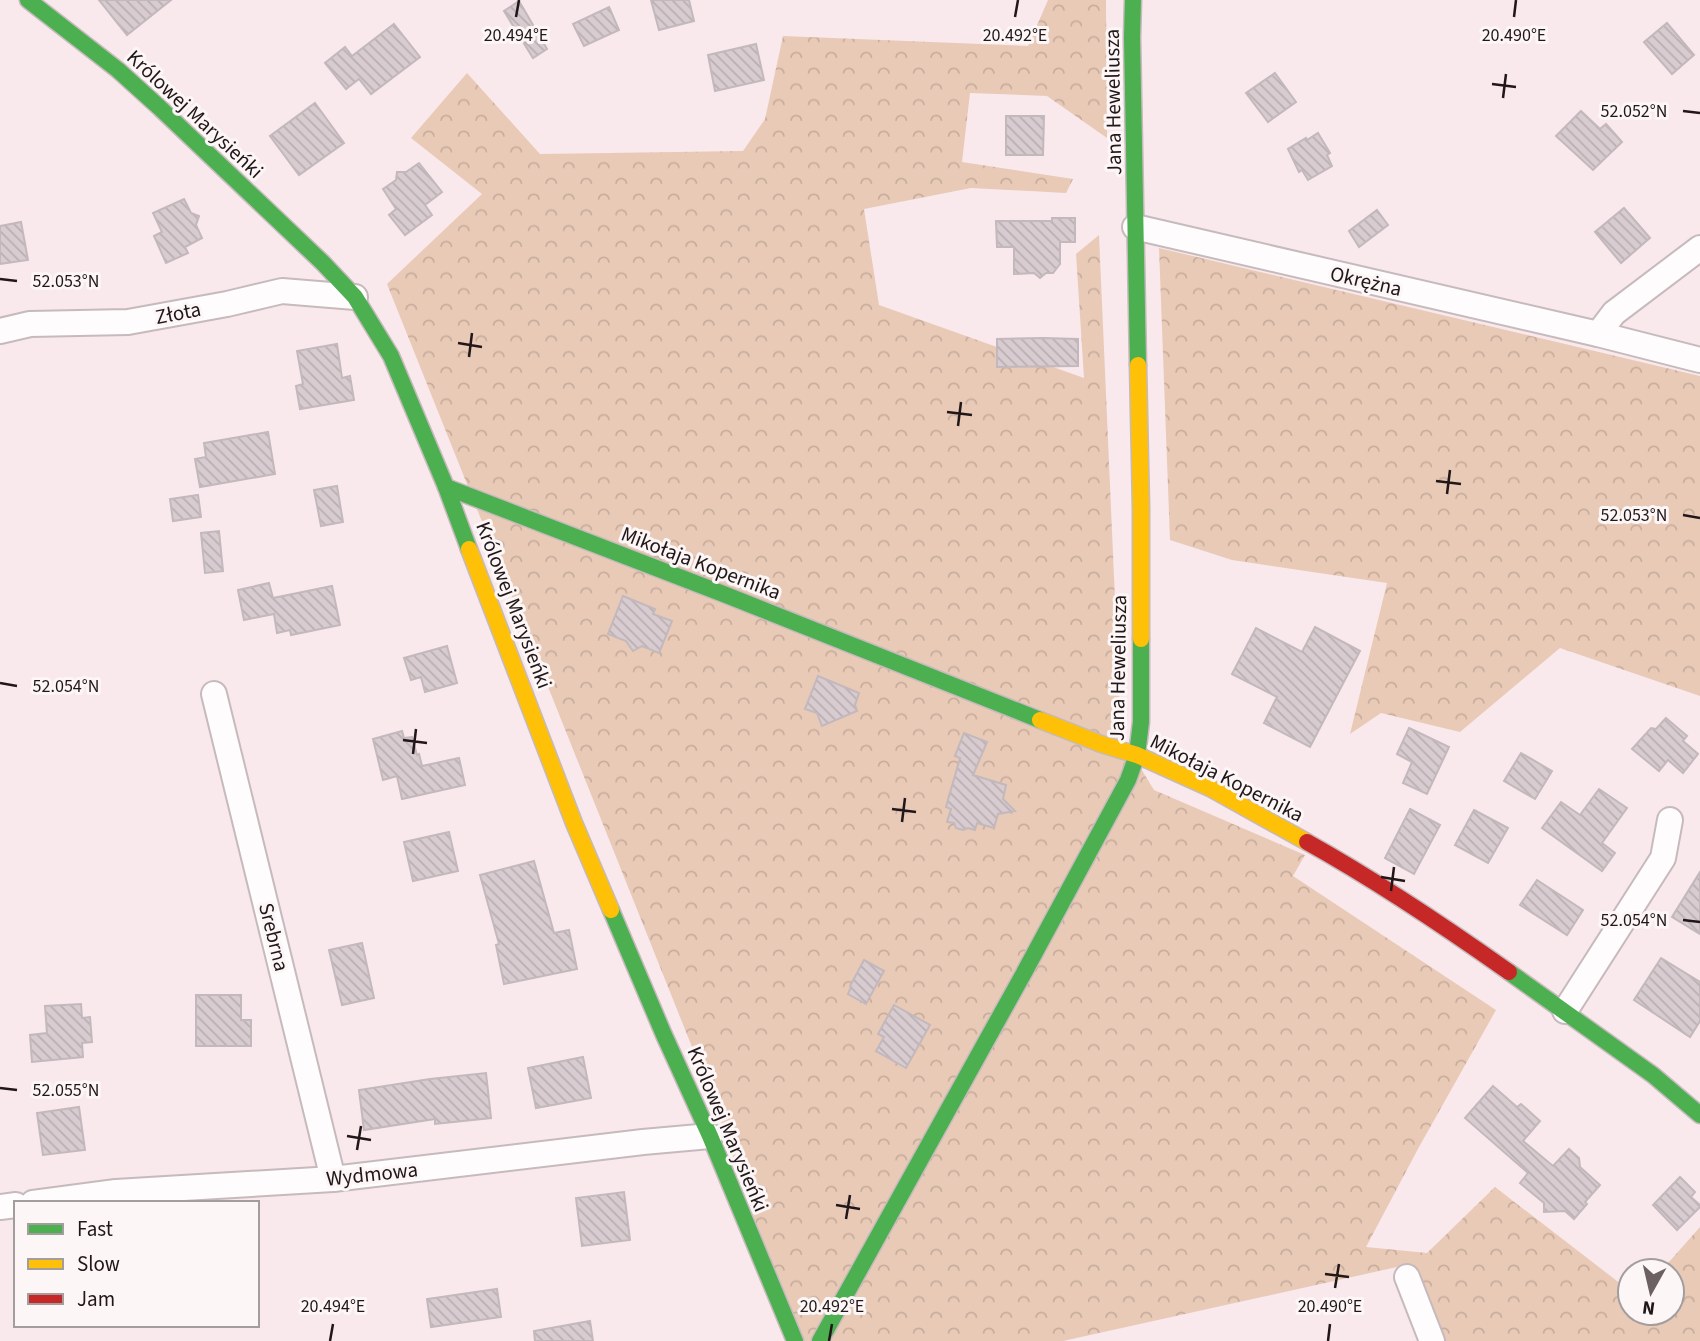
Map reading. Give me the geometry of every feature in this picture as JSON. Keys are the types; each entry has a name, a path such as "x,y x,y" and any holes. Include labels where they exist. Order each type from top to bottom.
{"street":[{"name":"Królowej Marysieńki","path":"28,0 118,70 323,263 355,297 391,356 446,487 575,823 796,1341"},
{"name":"Jana Heweliusza","path":"820,1341 1128,780 1137,755 1141,722 1141,509 1133,0"},
{"name":"Okrężna","path":"1135,227 1700,360"},
{"path":"1598,334 1614,313 1700,248"},
{"name":"Złota","path":"0,331 30,324 128,322 282,291 355,297"},
{"name":"Mikołaja Kopernika","path":"446,487 1101,744 1137,755 1210,788 1331,855 1452,931 1653,1075 1700,1115"},
{"name":"Srebrna","path":"214,694 333,1179"},
{"path":"1565,1011 1663,858 1670,820"},
{"name":"Wydmowa","path":"48,1201 116,1192 333,1179 710,1136"},
{"path":"1407,1277 1432,1341"}],"green space":[{"path":"1048,0 1106,0 1107,138 1047,96 970,93 962,162 1073,179 1066,193 971,188 864,209 879,305 1084,378 1076,254 1099,235 1121,736 1154,790 1305,855 1293,876 1496,1010 1366,1247 1427,1253 1495,1187 1616,1280 1616,1327 1686,1327 1686,1257 1673,1257 1700,1227 1700,1341 1432,1341 1397,1267 1063,1341 797,1341 716,1107 387,284 482,194 411,138 467,73 540,154 743,151 765,119 783,36 1028,46"},
{"path":"1159,248 1700,376 1700,696 1560,648 1460,732 1381,713 1350,734 1387,583 1232,560 1170,540"}],"building":[{"path":"99,0 171,0 127,35"},
{"path":"651,0 689,0 694,21 659,30"},
{"path":"519,1 547,49 533,58 504,11"},
{"path":"609,7 619,30 584,46 573,24"},
{"path":"1667,23 1694,55 1672,74 1644,42"},
{"path":"394,24 420,57 371,94 359,79 346,89 325,63 345,47 352,56"},
{"path":"756,44 764,80 715,91 708,55"},
{"path":"1275,73 1296,102 1268,122 1246,93"},
{"path":"315,103 344,143 299,175 270,136"},
{"path":"1581,111 1600,129 1606,124 1622,142 1593,170 1556,136"},
{"path":"1006,116 1044,116 1043,155 1006,155"},
{"path":"1318,133 1330,153 1327,155 1332,166 1308,180 1302,170 1299,172 1288,149"},
{"path":"419,163 442,192 425,205 432,215 405,235 389,215 396,209 383,189 396,180 397,172 406,172"},
{"path":"184,199 191,213 199,216 196,225 202,238 185,247 188,253 166,263 154,236 162,232 153,213"},
{"path":"1624,208 1650,238 1621,263 1595,232"},
{"path":"1377,210 1388,225 1359,247 1349,231"},
{"path":"1052,218 1075,218 1075,242 1060,242 1060,264 1053,273 1046,273 1040,278 1034,273 1014,274 1014,247 997,247 996,221 1052,221"},
{"path":"21,222 28,260 0,264 0,226"},
{"path":"997,339 1078,339 1078,366 997,367"},
{"path":"337,344 342,378 350,376 354,400 300,409 296,386 303,384 297,351"},
{"path":"268,432 275,474 200,487 195,459 206,457 204,443"},
{"path":"337,486 343,522 321,526 314,490"},
{"path":"198,495 201,517 173,521 170,499"},
{"path":"219,531 223,571 205,573 201,533"},
{"path":"269,583 273,598 332,586 340,625 291,635 290,630 277,633 274,614 244,620 238,590"},
{"path":"623,596 655,609 653,614 672,621 659,653 642,646 633,651 626,641 608,634"},
{"path":"1315,627 1360,651 1310,747 1264,723 1277,697 1232,674 1256,628 1302,652"},
{"path":"447,646 457,683 425,692 421,677 411,680 404,658"},
{"path":"818,676 859,693 855,705 857,711 822,726 817,713 805,709"},
{"path":"1666,718 1687,736 1683,741 1698,754 1683,773 1668,760 1659,771 1632,749 1651,728 1656,729"},
{"path":"1409,728 1449,747 1427,794 1403,783 1412,762 1397,754"},
{"path":"402,731 404,738 412,737 422,766 459,758 465,785 402,799 397,776 383,780 373,739"},
{"path":"964,733 987,742 973,775 1006,785 1003,799 1015,811 998,814 994,828 977,823 975,830 963,830 956,828 954,823 947,822 951,809 946,807 960,758 955,756"},
{"path":"1521,753 1552,771 1535,799 1504,781"},
{"path":"1599,789 1627,808 1602,843 1615,853 1602,871 1542,828 1561,802 1580,815"},
{"path":"1410,809 1440,825 1414,874 1385,858"},
{"path":"1474,810 1508,828 1488,863 1455,845"},
{"path":"449,832 458,871 413,881 404,842"},
{"path":"534,861 554,933 569,930 577,969 504,984 496,945 499,944 480,875"},
{"path":"1700,872 1700,934 1672,917"},
{"path":"1537,880 1583,910 1567,935 1520,905"},
{"path":"362,943 374,998 342,1005 329,950"},
{"path":"1661,958 1700,982 1700,1021 1690,1037 1634,1000"},
{"path":"864,960 884,971 866,1004 848,994"},
{"path":"196,995 241,995 241,1020 251,1020 251,1046 196,1046"},
{"path":"81,1004 82,1018 90,1017 92,1042 82,1043 83,1057 32,1062 30,1035 47,1033 45,1006"},
{"path":"894,1005 930,1025 906,1068 876,1051 884,1037 878,1034"},
{"path":"583,1057 591,1098 536,1108 528,1068"},
{"path":"486,1073 491,1118 435,1124 435,1119 364,1130 359,1090"},
{"path":"1493,1086 1517,1107 1521,1104 1540,1121 1523,1141 1553,1166 1569,1149 1579,1158 1580,1167 1600,1185 1574,1219 1565,1211 1544,1212 1544,1203 1520,1183 1528,1173 1465,1118"},
{"path":"79,1107 85,1150 43,1155 37,1113"},
{"path":"1680,1177 1695,1192 1691,1197 1700,1207 1677,1230 1653,1205"},
{"path":"624,1192 630,1240 582,1246 576,1198"},
{"path":"497,1289 501,1317 431,1327 427,1299"},
{"path":"590,1321 593,1341 535,1341 534,1331"}],"traffic: fast":[{"path":"28,0 118,70 160,108 323,263 355,297 391,356 469,549"},
{"path":"1133,0 1138,365"},
{"path":"446,487 1040,720"},
{"path":"820,1341 1128,780 1137,755 1141,722 1141,639"},
{"path":"611,910 710,1136 795,1341"},
{"path":"1509,972 1653,1075 1700,1115"}],"traffic: slow":[{"path":"1138,365 1141,639"},
{"path":"469,549 574,823 611,910"},
{"path":"1040,720 1137,755 1210,788 1307,842"}],"traffic: jam":[{"path":"1307,842 1410,904 1509,972"}]}
